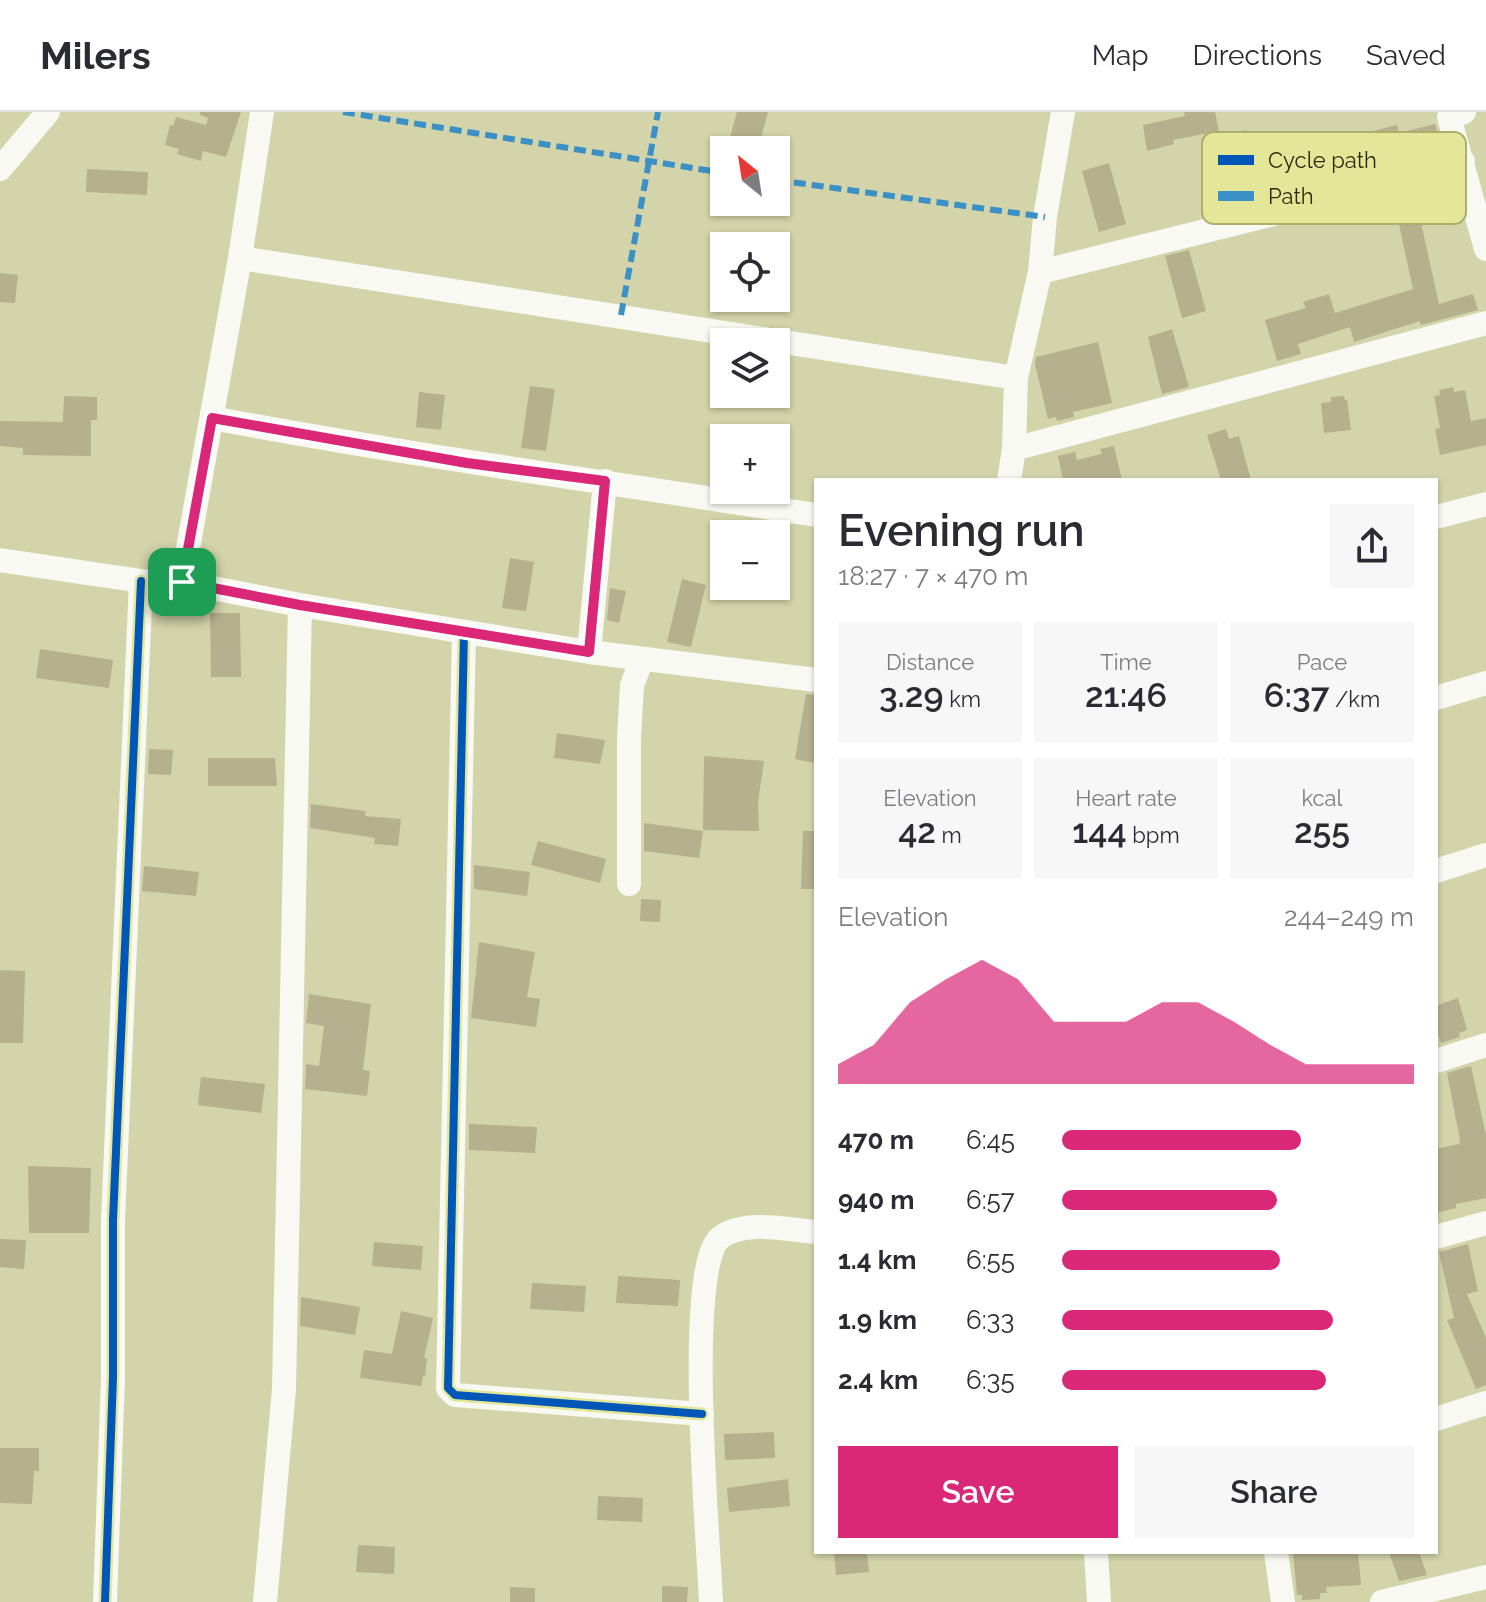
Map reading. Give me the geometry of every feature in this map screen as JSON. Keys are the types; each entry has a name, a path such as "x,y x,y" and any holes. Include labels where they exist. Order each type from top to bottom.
{"street":[{"path":"0,169 48,112"},
{"path":"182,582 240,258 262,112"},
{"path":"1009,478 1014,449 1016,378 1040,272 1045,217 1063,112"},
{"path":"1466,172 1486,249"},
{"path":"1040,272 1233,224"},
{"path":"240,258 1016,378"},
{"path":"1014,449 1486,323"},
{"path":"212,418 467,463 605,481 814,515"},
{"path":"589,652 605,481"},
{"path":"1438,516 1486,504"},
{"path":"0,560 141,581 182,582 300,605 589,652 814,680"},
{"path":"105,1602 113,1377 113,1220 141,581"},
{"path":"265,1602 284,1389 300,605"},
{"path":"464,632 448,1388 455,1395 702,1414"},
{"path":"629,884 632,685 642,659"},
{"path":"1438,697 1486,683"},
{"path":"1438,870 1486,855"},
{"path":"1438,1060 1486,1045"},
{"path":"1438,1236 1486,1223"},
{"path":"711,1602 702,1414 703,1290 714,1244 733,1230 748,1227 814,1232"},
{"path":"1438,1418 1486,1403"},
{"path":"1096,1554 1099,1602"},
{"path":"1276,1554 1283,1602"},
{"path":"1382,1602 1486,1577"}],"building":[{"path":"200,112 241,112 226,157 203,151 201,161 177,154 179,149 165,145 170,125 173,126 176,117 206,125 208,118"},
{"path":"737,112 768,112 761,136 730,136"},
{"path":"1184,112 1215,112 1219,131 1173,140 1174,144 1147,151 1143,125 1185,116"},
{"path":"1435,124 1437,132 1403,132"},
{"path":"1397,125 1399,132 1373,132 1373,131"},
{"path":"1109,163 1126,224 1099,232 1082,171"},
{"path":"87,169 148,172 147,195 86,192"},
{"path":"1399,224 1421,224 1439,304 1473,294 1478,310 1421,325 1420,321 1354,342 1350,327 1298,344 1301,354 1277,361 1265,320 1306,308 1303,302 1329,294 1335,313 1413,289"},
{"path":"1189,250 1206,311 1182,318 1165,256"},
{"path":"0,273 18,275 15,303 0,302"},
{"path":"1172,329 1189,387 1162,394 1148,337"},
{"path":"1098,342 1112,403 1073,412 1074,417 1057,421 1056,417 1048,419 1036,357"},
{"path":"530,386 555,389 546,451 521,448"},
{"path":"1453,387 1454,392 1465,390 1471,421 1486,418 1486,445 1440,455 1435,429 1440,428 1434,396 1440,395 1439,390"},
{"path":"419,392 445,395 441,430 416,427"},
{"path":"64,396 97,397 97,420 91,420 91,456 23,455 23,448 0,446 0,421 63,422"},
{"path":"1344,396 1351,430 1324,433 1321,403 1331,402 1331,397"},
{"path":"1226,429 1229,439 1239,436 1250,478 1220,478 1207,435"},
{"path":"1114,446 1122,478 1063,478 1058,456 1075,452 1077,460 1102,454 1100,449"},
{"path":"510,558 534,562 526,611 502,608"},
{"path":"682,579 706,585 691,647 667,642"},
{"path":"610,588 626,591 619,623 607,620"},
{"path":"210,613 240,613 241,677 211,677"},
{"path":"40,649 113,660 109,688 36,678"},
{"path":"806,694 814,695 814,763 795,759"},
{"path":"557,733 605,740 600,764 554,758"},
{"path":"149,749 173,750 171,775 148,774"},
{"path":"704,756 764,761 758,802 759,831 703,830"},
{"path":"208,758 275,758 277,786 208,786"},
{"path":"311,804 366,811 365,816 401,819 398,846 374,844 375,838 310,828"},
{"path":"644,823 703,831 699,858 644,851"},
{"path":"803,831 814,831 814,889 801,889"},
{"path":"538,841 606,859 600,883 531,865"},
{"path":"474,865 530,872 527,896 474,889"},
{"path":"144,866 199,872 196,896 142,891"},
{"path":"641,899 661,900 660,922 640,921"},
{"path":"479,942 535,952 527,997 540,999 536,1027 471,1018"},
{"path":"0,970 25,971 23,1043 0,1043"},
{"path":"309,994 371,1004 363,1070 370,1071 367,1096 305,1089 306,1064 319,1066 324,1026 306,1023"},
{"path":"1458,998 1467,1030 1459,1033 1460,1037 1441,1043 1438,1005"},
{"path":"1471,1066 1486,1135 1486,1198 1456,1204 1456,1208 1438,1212 1438,1149 1459,1144 1460,1140 1447,1073"},
{"path":"201,1077 265,1084 261,1113 198,1105"},
{"path":"469,1124 537,1127 535,1153 469,1150"},
{"path":"28,1166 91,1168 89,1233 29,1233"},
{"path":"0,1239 26,1240 24,1269 0,1267"},
{"path":"374,1242 423,1246 421,1270 372,1266"},
{"path":"1468,1244 1478,1291 1467,1294 1486,1338 1486,1385 1476,1389 1447,1320 1454,1318 1439,1252"},
{"path":"618,1276 680,1280 678,1306 616,1303"},
{"path":"532,1283 586,1286 584,1312 530,1309"},
{"path":"301,1297 360,1307 355,1335 300,1326"},
{"path":"401,1311 433,1318 421,1386 360,1378 364,1350 392,1354"},
{"path":"774,1432 775,1458 725,1460 724,1434"},
{"path":"0,1448 39,1448 39,1471 34,1471 32,1504 0,1503"},
{"path":"788,1479 790,1506 729,1512 727,1488"},
{"path":"598,1496 643,1498 642,1522 597,1520"},
{"path":"358,1545 395,1547 394,1574 356,1572"},
{"path":"834,1554 867,1554 869,1572 836,1575"},
{"path":"1293,1554 1358,1554 1361,1585 1326,1587 1327,1593 1320,1593 1320,1599 1302,1600 1302,1595 1297,1595"},
{"path":"1390,1554 1420,1554 1427,1575 1399,1581"},
{"path":"662,1586 688,1587 687,1602 662,1602"},
{"path":"510,1587 535,1588 535,1602 510,1602"}],"marked path":[{"path":"343,112 710,171"},
{"path":"621,315 658,112"},
{"path":"790,182 1045,217"}],"cycle path":[{"path":"105,1602 113,1377 113,1220 141,581"},
{"path":"464,632 448,1388 455,1395 702,1414"}],"route":[{"path":"212,418 467,463 605,481 589,652 300,605 182,582 212,418"}]}
